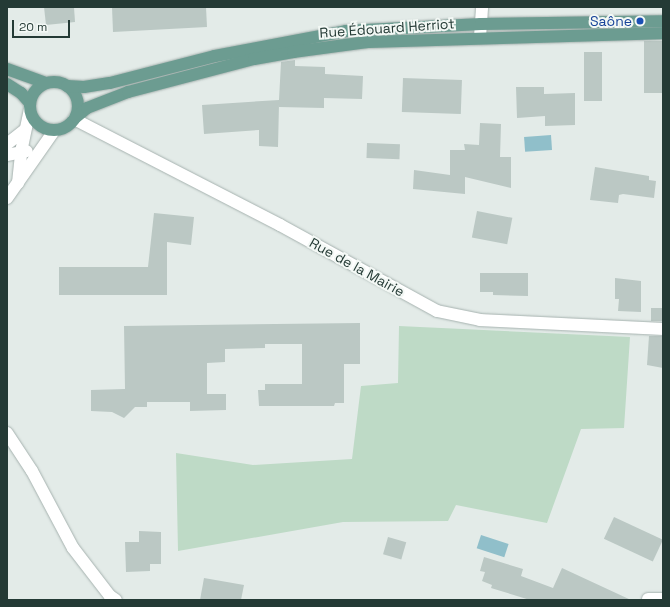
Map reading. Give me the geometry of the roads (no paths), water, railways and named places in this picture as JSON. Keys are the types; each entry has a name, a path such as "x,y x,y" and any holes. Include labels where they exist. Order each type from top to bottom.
{"main road":[{"path":"30,106 35,91 46,84 57,82 67,86 84,87 110,83 222,54 340,32 481,24 663,21"},
{"name":"Rue Édouard Herriot","path":"75,118 87,108 115,96 254,59 367,42 480,37 663,33"},
{"path":"7,70 46,84"},
{"path":"7,84 20,93 30,106 36,122 47,130 54,131 69,125 75,118 77,100 67,86"}],"street":[{"path":"480,37 482,7"},
{"path":"18,184 21,152 30,106"},
{"name":"Rue de la Mairie","path":"75,118 280,225 437,311 480,320 663,329"},
{"path":"7,144 25,130"},
{"path":"7,198 18,184 42,145 54,131"},
{"path":"7,155 42,145"},
{"path":"7,433 32,471 74,548 110,596 116,600"},
{"path":"648,599 663,599"}],"water":[{"path":"551,135 552,150 525,152 524,137"},
{"path":"481,535 509,544 504,557 477,548"}],"place":[{"name":"Saône","path":"640,21"}]}
